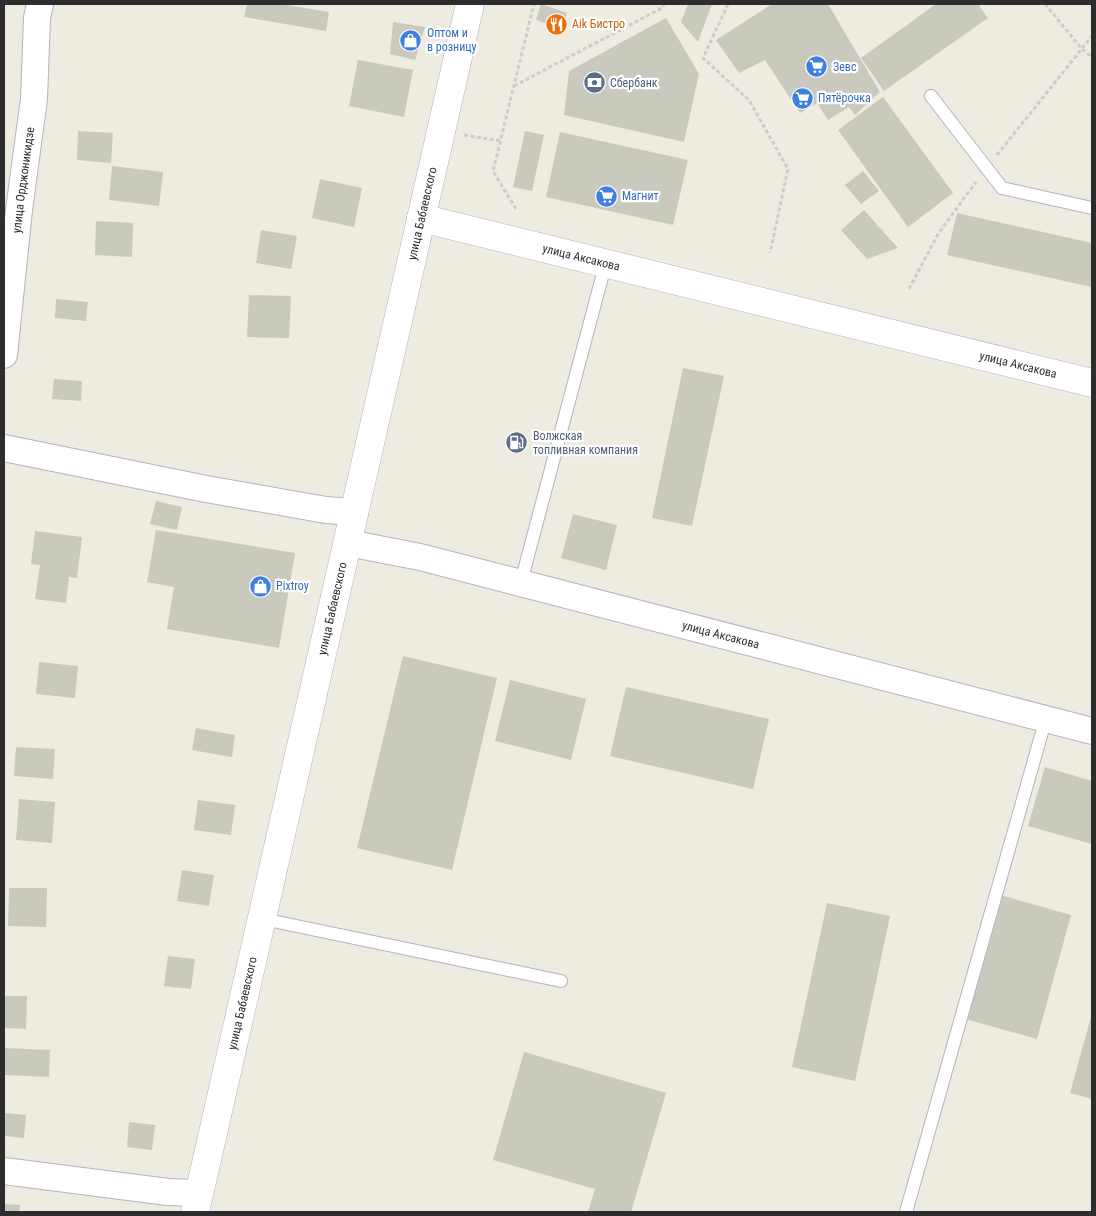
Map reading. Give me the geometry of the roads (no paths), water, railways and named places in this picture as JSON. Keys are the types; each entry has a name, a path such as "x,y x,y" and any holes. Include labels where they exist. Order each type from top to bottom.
{"main road":[{"name":"улица Бабаевского","path":"197,1203 470,4"},
{"name":"улица Аксакова","path":"421,218 1092,383"}],"street":[{"name":"улица Орджоникидзе","path":"4,355 19,210 34,100 37,18 40,4"},
{"path":"4,448 206,489 326,510 355,512"},
{"name":"улица Аксакова","path":"348,542 420,557 521,582 1092,731"},
{"path":"4,1171 168,1192 197,1203"}],"lane":[{"path":"931,96 1002,188 1092,208"},
{"path":"521,582 606,262"},
{"path":"906,1212 1046,718"},
{"path":"263,919 561,981"}],"place":[{"name":"Aik Бистро","path":"556,24"},
{"name":"Оптом и в розницу","path":"411,40"},
{"name":"Зевс","path":"817,67"},
{"name":"Сбербанк","path":"594,83"},
{"name":"Пятёрочка","path":"802,98"},
{"name":"Магнит","path":"606,196"},
{"name":"Волжская топливная компания","path":"517,443"},
{"name":"Pixtroy","path":"260,586"}]}
